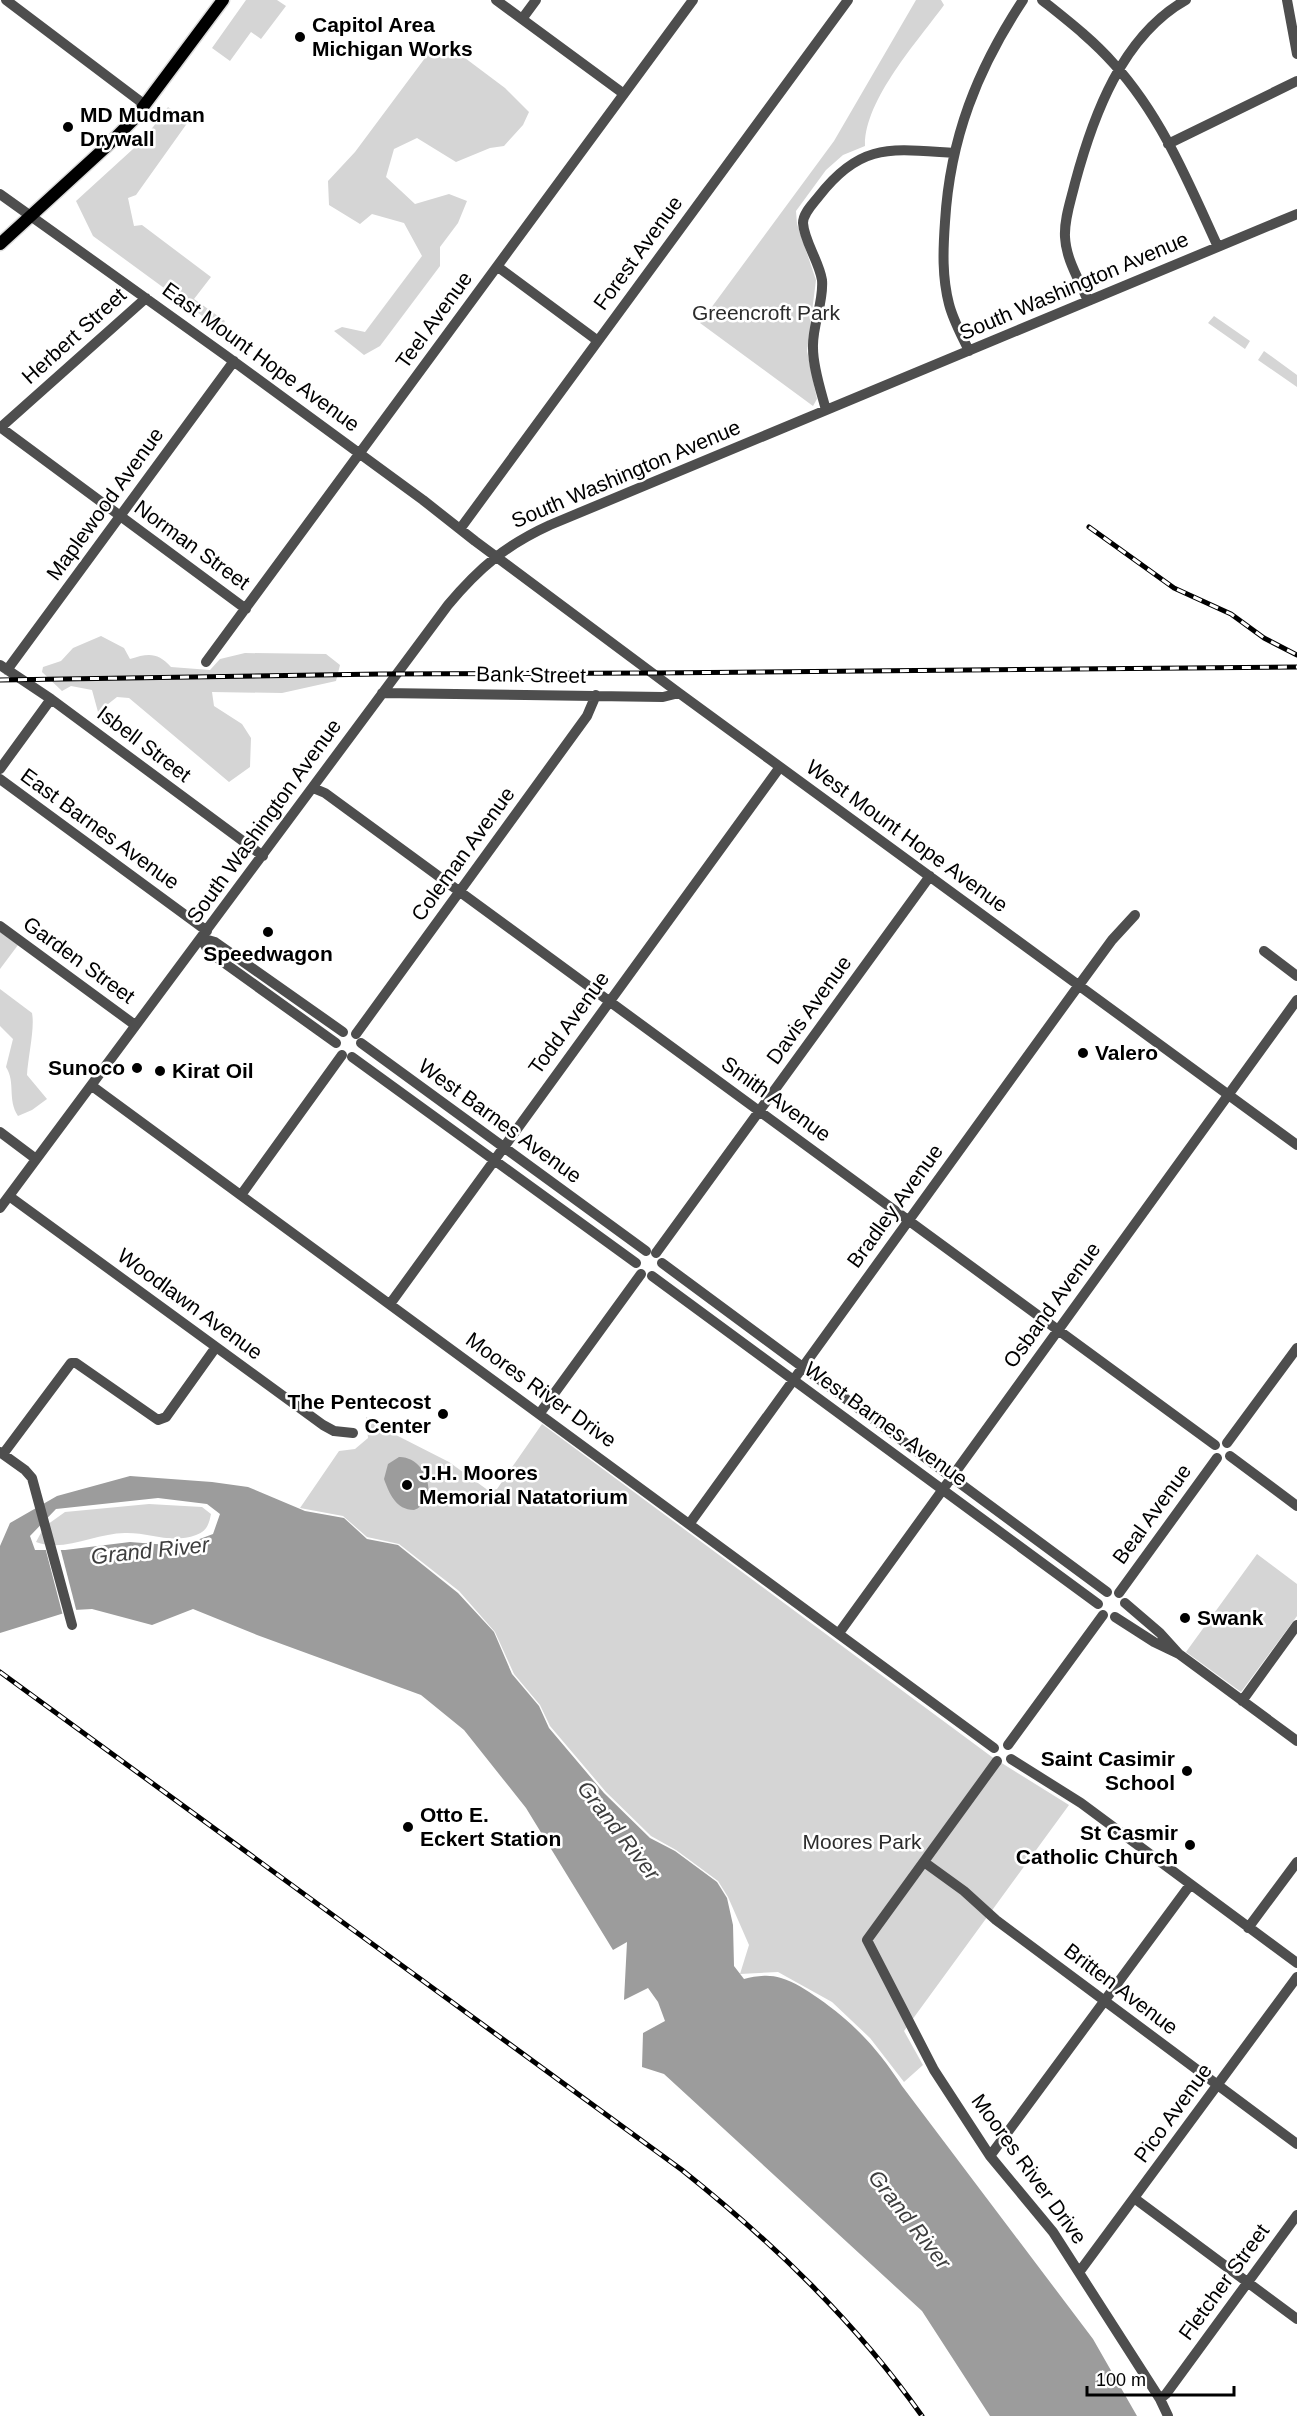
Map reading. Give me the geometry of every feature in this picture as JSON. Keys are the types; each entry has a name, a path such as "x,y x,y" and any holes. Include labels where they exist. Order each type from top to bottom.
{"main road":[{"path":"0,243 118,136 145,105 221,1"}],"street":[{"path":"6,0 145,105"},
{"path":"496,0 624,94"},
{"path":"522,19 536,0"},
{"name":"Teel Avenue","path":"206,662 693,0"},
{"name":"Forest Avenue","path":"460,529 848,0"},
{"path":"969,351 950,306 944,277 946,202 962,120 978,78 997,40 1023,0"},
{"path":"1042,0 1087,37 1120,70 1152,115 1218,247"},
{"path":"1088,301 1069,257 1065,237 1067,217 1085,147 1097,113 1139,40 1158,21 1186,0"},
{"path":"1287,0 1297,54"},
{"path":"1168,144 1297,81"},
{"path":"826,411 813,348 822,280 805,232 803,221 807,212 836,176 862,157 892,150 954,153"},
{"name":"East Mount Hope Avenue","path":"0,194 234,361 495,556"},
{"name":"South Washington Avenue","path":"0,1208 448,604 495,556 511,544 540,529 1297,214"},
{"path":"498,267 598,341"},
{"name":"Herbert Street","path":"0,427 146,298"},
{"name":"Maplewood Avenue","path":"3,668 120,516 234,361"},
{"name":"Norman Street","path":"0,427 246,609"},
{"name":"West Mount Hope Avenue","path":"495,556 1297,1145"},
{"name":"Isbell Street","path":"3,668 51,699 263,856"},
{"name":"Bank Street","path":"382,693 663,697 679,693"},
{"name":"Coleman Avenue","path":"359,1038 460,892 587,716 596,695"},
{"path":"0,769 51,699"},
{"name":"Todd Avenue","path":"390,1304 780,767"},
{"name":"East Barnes Avenue","path":"0,779 204,935"},
{"name":"Smith Avenue","path":"313,788 325,793 1215,1445"},
{"name":"Davis Avenue","path":"651,1252 759,1111 930,876"},
{"name":"Bradley Avenue","path":"690,1523 1112,940 1135,915"},
{"name":"Garden Street","path":"0,926 135,1025"},
{"path":"204,935 343,1032"},
{"path":"204,935 209,952 336,1043"},
{"path":"1264,951 1297,976"},
{"name":"Osband Avenue","path":"839,1633 1297,1000"},
{"path":"241,1195 347,1056 359,1052 359,1038 350,1031 343,1032 336,1043 337,1050 347,1056"},
{"name":"West Barnes Avenue","path":"359,1038 504,1147 651,1252"},
{"name":"West Barnes Avenue","path":"347,1056 636,1263"},
{"name":"Moores River Drive","path":"92,1086 994,1748"},
{"path":"0,1131 36,1159"},
{"name":"Woodlawn Avenue","path":"9,1196 323,1425 334,1431 353,1433"},
{"path":"540,1413 646,1275 660,1270 662,1263 651,1252 639,1256 636,1263 646,1275"},
{"name":"West Barnes Avenue","path":"662,1263 1107,1592"},
{"name":"West Barnes Avenue","path":"646,1275 1098,1604"},
{"path":"72,1625 35,1486 25,1470 2,1453 71,1363 76,1364 158,1420 166,1417 216,1347"},
{"path":"1227,1443 1297,1348"},
{"path":"1220,1442 1227,1443 1231,1448 1230,1456 1222,1460 1217,1458 1213,1451 1215,1445 1220,1442"},
{"path":"1230,1456 1297,1506"},
{"name":"Beal Avenue","path":"1122,1598 1217,1458"},
{"path":"1103,1615 1098,1604 1100,1597 1107,1592 1122,1598 1179,1654"},
{"path":"1115,1617 1121,1613 1122,1598"},
{"path":"1103,1615 1115,1617 1154,1642 1179,1654 1297,1741"},
{"path":"1008,1745 1103,1615"},
{"path":"1242,1701 1297,1625"},
{"path":"1002,1743 1008,1745 1013,1753 1011,1759 1003,1763 997,1761 993,1753 994,1748 1002,1743"},
{"path":"1011,1759 1081,1803 1297,1963"},
{"path":"924,1862 997,1761"},
{"name":"Moores River Drive","path":"924,1862 867,1940 934,2070 990,2156 1053,2232 1080,2271 1160,2399 1168,2416"},
{"name":"Britten Avenue","path":"924,1862 964,1891 996,1920 1297,2144"},
{"path":"1248,1928 1297,1862"},
{"path":"990,2156 1190,1885"},
{"name":"Pico Avenue","path":"1080,2271 1297,1977"},
{"path":"1134,2198 1297,2319"},
{"name":"Fletcher Street","path":"1160,2399 1166,2394 1297,2215"}],"green space":[{"path":"246,0 277,0 286,6 261,39 251,32 230,61 212,48"},
{"name":"Greencroft Park","path":"916,0 941,0 944,5 907,53 883,91 867,128 865,146 843,155 826,170 796,211 797,224 816,280 807,351 817,399 813,406 700,323 834,141"},
{"path":"445,43 505,88 529,112 523,125 504,146 490,148 456,162 417,138 394,149 386,177 415,204 449,194 467,201 458,223 440,247 440,266 380,346 364,355 334,331 342,327 365,332 422,256 404,223 372,214 360,224 329,205 328,181 355,152 428,54"},
{"path":"168,107 188,122 136,195 128,198 134,226 142,225 211,277 194,299 225,321 220,329 93,236 76,201 144,139"},
{"path":"1214,316 1250,341 1245,349 1208,323"},
{"path":"1264,351 1297,375 1297,387 1258,360"},
{"path":"101,636 124,648 130,659 152,655 162,659 171,667 210,670 220,659 245,653 326,654 340,665 336,681 282,693 212,692 214,706 242,724 251,738 250,767 229,782 129,698 117,697 98,712 92,690 71,686 62,691 42,672 43,667 61,661 73,648"},
{"path":"0,932 18,945 0,969"},
{"path":"0,989 32,1013 27,1075 47,1099 32,1110 18,1116 13,1103 11,1079 6,1067 13,1039 0,1026"},
{"name":"Moores Park","path":"366,1417 449,1462 489,1491 497,1489 542,1424 992,1757 1069,1805 904,2031 923,2065 904,2082 870,2038 832,2002 778,1972 740,1974 749,1945 728,1897 718,1881 676,1850 651,1836 606,1792 550,1726 540,1705 514,1674 495,1632 459,1591 399,1544 367,1537 343,1516 300,1508 339,1451 355,1449 368,1438"},
{"path":"149,1504 202,1507 211,1514 205,1529 187,1537 170,1538 127,1533 70,1544 47,1545 36,1542 44,1527 65,1512"},
{"path":"1257,1554 1297,1584 1297,1616 1241,1692 1186,1652"}],"water":[{"path":"399,1457 416,1463 423,1470 427,1479 427,1497 422,1505 414,1510 398,1504 384,1479 388,1464"},
{"name":"Grand River","path":"130,1476 248,1487 305,1511 344,1518 367,1539 398,1545 458,1593 494,1632 512,1674 539,1706 549,1728 604,1793 650,1838 675,1851 717,1882 727,1898 733,1925 734,1966 744,1979 772,1976 796,1984 843,2017 884,2060 1093,2339 1137,2416 990,2416 922,2311 664,2074 642,2067 643,2033 665,2021 658,2002 648,1988 624,2000 627,1942 613,1950 526,1808 464,1730 421,1695 193,1609 152,1625 92,1609 74,1610 0,1633 0,1546 10,1523 57,1496","holes":["158,1498 207,1504 220,1514 213,1534 181,1546 130,1542 65,1550 35,1550 30,1536 56,1509"]}],"pier":[{"path":"45,1547 60,1547 77,1613 63,1616"}],"railway":[{"path":"1089,527 1174,588 1231,614 1264,638 1297,655"},
{"path":"0,680 381,674 1297,667"},
{"path":"0,1672 682,2170 748,2225 811,2284 869,2348 922,2416"}],"place":[{"name":"Capitol Area Michigan Works","path":"300,37"},
{"name":"MD Mudman Drywall","path":"68,127"},
{"name":"Speedwagon","path":"268,932"},
{"name":"Valero","path":"1083,1053"},
{"name":"Sunoco","path":"137,1068"},
{"name":"Kirat Oil","path":"160,1071"},
{"name":"The Pentecost Center","path":"443,1414"},
{"name":"J.H. Moores Memorial Natatorium","path":"407,1485"},
{"name":"Swank","path":"1185,1618"},
{"name":"Saint Casimir School","path":"1187,1771"},
{"name":"Otto E. Eckert Station","path":"408,1827"},
{"name":"St Casmir Catholic Church","path":"1190,1845"}]}
